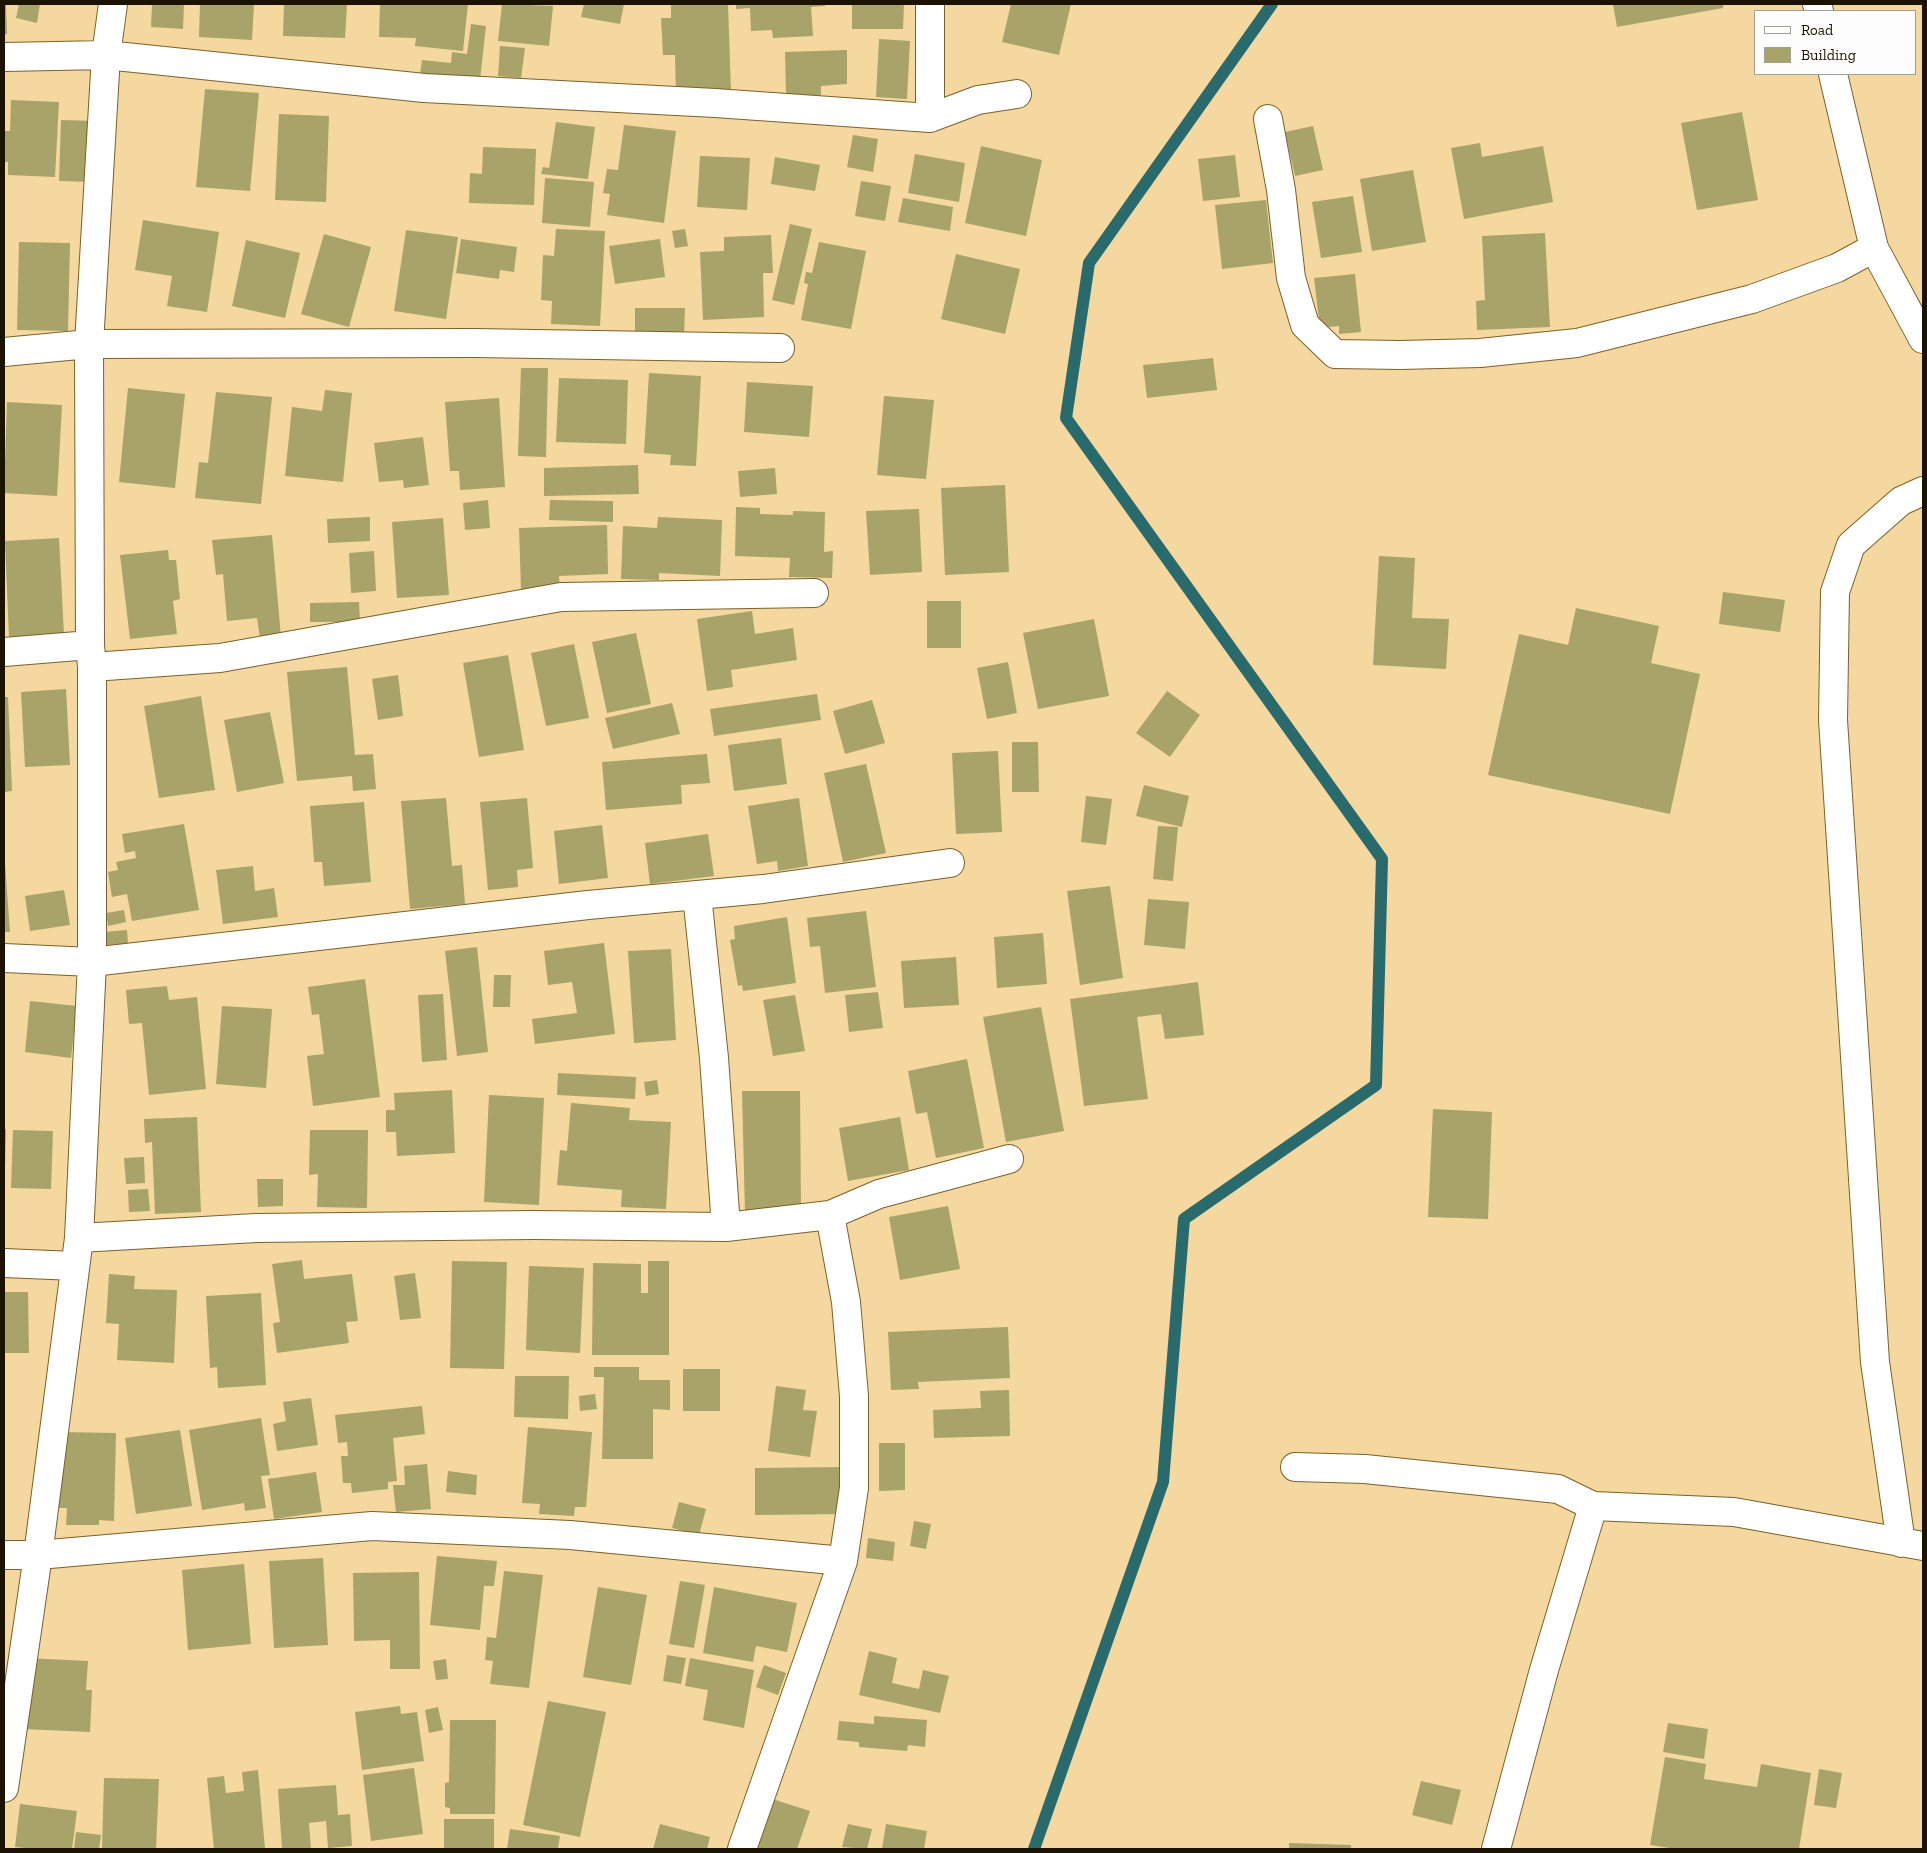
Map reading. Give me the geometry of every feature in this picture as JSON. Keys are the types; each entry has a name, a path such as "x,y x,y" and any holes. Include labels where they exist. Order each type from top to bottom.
{"street":[{"path":"4,1788 38,1555 79,1238 92,962 89,344 106,55 113,4"},
{"path":"930,4 930,118"},
{"path":"4,58 106,55 424,88 715,103 930,118 978,100 1017,94"},
{"path":"1833,75 1874,248 1923,339"},
{"path":"1268,119 1281,190 1291,278 1305,324 1335,354 1400,355 1480,352 1577,343 1752,299 1837,268 1874,248"},
{"path":"4,352 89,344 475,343 780,348"},
{"path":"1295,1467 1365,1468 1558,1489 1593,1506 1734,1512 1912,1544 1875,1362 1833,720 1836,592 1851,545 1900,501 1923,491"},
{"path":"4,652 91,656 220,658 561,597 814,593"},
{"path":"4,958 92,962 588,905 763,889 950,862"},
{"path":"697,895 714,1058 726,1227"},
{"path":"79,1238 256,1228 533,1225 726,1227 830,1215 879,1194 1009,1159"},
{"path":"742,1849 843,1561 854,1488 854,1396 846,1302 830,1215"},
{"path":"4,1263 75,1266"},
{"path":"1496,1849 1544,1670 1593,1506"},
{"path":"4,1555 38,1555 372,1526 570,1535 843,1561"}],"building":[{"path":"4,4 6,4 7,34 4,34"},
{"path":"19,4 40,4 37,23 16,18"},
{"path":"152,4 184,4 183,29 151,27"},
{"path":"200,4 254,4 252,40 199,37"},
{"path":"284,4 347,4 345,38 283,36"},
{"path":"380,4 468,4 463,51 415,46 416,38 379,37"},
{"path":"502,4 553,6 549,46 498,41"},
{"path":"584,4 624,4 620,24 581,17"},
{"path":"671,4 728,4 731,92 676,95 675,55 663,55 661,18 671,18"},
{"path":"736,4 825,4 825,6 811,7 813,36 773,38 772,30 751,31 750,8 736,9"},
{"path":"852,4 904,4 903,29 852,29"},
{"path":"1011,4 1071,4 1059,55 1002,42"},
{"path":"1613,4 1723,4 1723,8 1617,27"},
{"path":"471,24 486,26 479,89 419,82 422,60 451,63 452,52 467,54"},
{"path":"879,39 910,41 907,99 876,97"},
{"path":"500,46 525,48 521,78 498,76"},
{"path":"847,50 847,84 821,86 821,95 786,96 785,52"},
{"path":"205,89 259,93 250,191 196,187"},
{"path":"11,100 59,102 55,177 8,175 8,162 4,162 4,131 10,131"},
{"path":"1742,112 1758,200 1697,210 1681,123"},
{"path":"279,114 329,116 326,202 275,200"},
{"path":"61,120 96,121 94,182 59,181"},
{"path":"556,122 595,127 588,179 541,174 543,167 549,168"},
{"path":"624,125 676,131 664,223 607,215 610,194 603,193 607,169 618,170"},
{"path":"1313,126 1323,170 1295,176 1285,132"},
{"path":"853,135 878,139 873,172 847,167"},
{"path":"1480,143 1482,157 1543,146 1553,202 1464,219 1451,148"},
{"path":"981,146 1042,160 1026,236 965,223"},
{"path":"483,147 536,149 534,205 469,203 470,173 482,174"},
{"path":"915,154 965,163 959,202 908,193"},
{"path":"1235,155 1240,197 1203,201 1198,159"},
{"path":"700,156 750,158 747,210 697,207"},
{"path":"775,157 820,165 815,191 771,184"},
{"path":"1413,170 1426,242 1372,251 1360,179"},
{"path":"545,178 594,182 590,227 542,223"},
{"path":"861,181 891,186 885,221 855,216"},
{"path":"1353,196 1362,252 1321,258 1312,202"},
{"path":"903,198 953,207 950,231 898,222"},
{"path":"1266,200 1273,263 1222,269 1215,205"},
{"path":"143,220 219,232 207,312 167,306 172,276 135,270"},
{"path":"790,224 812,229 794,305 772,300"},
{"path":"556,229 605,231 600,326 551,324 552,301 541,300 543,255 554,256"},
{"path":"685,229 688,246 675,248 672,231"},
{"path":"406,230 458,237 446,319 394,311"},
{"path":"1545,233 1550,327 1477,330 1476,301 1485,300 1482,236"},
{"path":"324,234 371,247 349,327 301,314"},
{"path":"771,235 773,273 763,273 764,317 703,320 700,252 724,251 724,237"},
{"path":"461,239 517,247 514,272 500,270 499,279 456,273"},
{"path":"660,239 665,277 615,284 609,246"},
{"path":"246,240 300,253 285,318 232,306"},
{"path":"19,242 70,243 68,331 17,330"},
{"path":"819,242 866,251 851,329 801,320 808,284 804,283 806,272 812,273"},
{"path":"956,254 1020,269 1005,334 941,319"},
{"path":"1355,274 1361,332 1339,334 1339,326 1320,328 1314,278"},
{"path":"635,308 685,308 684,337 635,337"},
{"path":"1213,358 1217,390 1147,398 1143,365"},
{"path":"521,368 548,368 546,457 518,456"},
{"path":"649,373 701,376 696,466 670,465 671,455 644,453"},
{"path":"559,378 628,380 626,444 556,442"},
{"path":"747,382 813,386 809,437 744,432"},
{"path":"128,388 185,394 175,488 119,482"},
{"path":"325,390 352,393 343,482 285,476 292,407 322,411"},
{"path":"216,392 272,397 261,504 195,498 199,462 208,463"},
{"path":"884,396 934,400 926,479 877,475"},
{"path":"499,398 505,487 460,490 459,471 450,471 445,402"},
{"path":"7,402 62,405 57,496 4,493"},
{"path":"423,437 429,485 404,488 403,480 379,482 374,443"},
{"path":"638,465 639,494 544,496 544,468"},
{"path":"775,468 777,494 740,497 738,471"},
{"path":"1005,485 1009,572 945,575 941,488"},
{"path":"488,500 490,528 465,530 463,503"},
{"path":"550,500 613,501 613,522 549,520"},
{"path":"736,507 760,508 760,514 793,515 793,511 825,512 824,552 833,551 832,578 789,577 790,558 735,556"},
{"path":"919,509 922,572 870,575 866,511"},
{"path":"370,517 370,541 328,543 327,519"},
{"path":"658,517 722,520 720,576 659,573 659,580 621,579 623,526 657,528"},
{"path":"443,518 449,595 397,598 392,522"},
{"path":"607,525 608,574 559,576 560,588 521,589 519,528"},
{"path":"272,535 281,637 260,638 257,618 227,621 223,574 216,575 212,540"},
{"path":"59,538 64,635 9,638 5,541"},
{"path":"168,550 169,560 176,560 180,599 173,601 177,634 130,639 120,555"},
{"path":"374,551 376,591 351,593 349,553"},
{"path":"1379,556 1415,558 1412,618 1449,619 1446,669 1373,665"},
{"path":"1723,592 1785,600 1780,632 1719,624"},
{"path":"927,601 961,601 961,648 927,648"},
{"path":"359,602 360,622 310,622 310,603"},
{"path":"1576,608 1659,626 1651,663 1700,674 1670,814 1488,775 1519,634 1568,645"},
{"path":"752,611 755,634 793,628 797,660 731,670 733,687 707,691 697,619"},
{"path":"1094,619 1109,696 1038,709 1023,633"},
{"path":"636,633 651,704 607,713 592,642"},
{"path":"574,644 589,718 546,726 531,653"},
{"path":"508,655 524,750 479,757 463,663"},
{"path":"1008,662 1017,713 987,719 977,668"},
{"path":"347,667 355,755 373,754 376,789 353,791 352,776 297,781 287,672"},
{"path":"398,675 403,716 378,720 372,679"},
{"path":"66,689 70,765 25,767 21,692"},
{"path":"1167,691 1200,715 1170,757 1136,733"},
{"path":"817,694 821,720 714,736 710,709"},
{"path":"201,696 215,790 159,798 144,706"},
{"path":"4,697 8,697 12,791 4,792"},
{"path":"872,700 885,743 845,754 833,711"},
{"path":"672,703 680,734 613,749 605,718"},
{"path":"270,712 284,783 237,792 224,720"},
{"path":"781,738 787,784 734,791 728,745"},
{"path":"1012,742 1038,742 1039,792 1012,792"},
{"path":"998,751 1002,832 956,834 952,753"},
{"path":"707,754 710,783 681,785 682,804 606,810 602,762"},
{"path":"866,764 886,853 843,862 824,773"},
{"path":"1144,785 1189,796 1182,827 1136,816"},
{"path":"1086,796 1112,799 1106,845 1081,842"},
{"path":"446,798 452,866 462,865 465,904 410,909 401,801"},
{"path":"527,798 533,868 517,870 518,887 488,890 480,802"},
{"path":"799,798 808,866 778,871 777,861 757,864 748,806"},
{"path":"364,802 371,882 324,886 322,862 314,862 310,806"},
{"path":"184,824 199,910 132,921 127,894 112,897 108,872 118,870 116,862 136,858 135,851 125,853 122,834"},
{"path":"602,825 608,878 559,884 554,831"},
{"path":"1158,826 1178,827 1173,881 1153,879"},
{"path":"708,834 714,876 650,884 645,843"},
{"path":"5,864 10,932 4,932"},
{"path":"253,866 255,891 274,888 278,917 223,924 216,870"},
{"path":"1110,886 1123,978 1080,985 1067,891"},
{"path":"64,890 70,925 30,931 25,896"},
{"path":"1148,899 1189,902 1185,949 1144,945"},
{"path":"124,910 126,922 108,926 106,913"},
{"path":"866,911 876,987 825,993 820,946 810,947 807,918"},
{"path":"787,917 796,983 743,991 742,985 738,986 730,940 735,939 734,926"},
{"path":"127,930 128,944 105,945 104,932"},
{"path":"1043,933 1047,984 997,988 994,937"},
{"path":"604,943 615,1034 535,1044 532,1019 577,1013 572,982 548,985 544,951"},
{"path":"477,947 488,1052 457,1056 445,951"},
{"path":"671,949 676,1040 634,1043 628,951"},
{"path":"956,957 959,1005 904,1008 901,961"},
{"path":"494,975 511,975 510,1007 493,1007"},
{"path":"365,979 380,1097 313,1106 307,1056 324,1054 319,1014 312,1015 308,987"},
{"path":"1198,982 1204,1035 1165,1039 1161,1014 1137,1017 1148,1099 1084,1106 1070,999"},
{"path":"167,986 169,1000 197,997 206,1089 149,1095 142,1023 129,1024 126,990"},
{"path":"878,992 883,1028 849,1032 845,995"},
{"path":"443,994 447,1060 422,1062 418,995"},
{"path":"795,995 805,1051 773,1056 763,1000"},
{"path":"30,1001 77,1006 71,1058 25,1052"},
{"path":"222,1006 272,1009 266,1088 216,1084"},
{"path":"1041,1007 1064,1131 1006,1142 983,1017"},
{"path":"967,1059 984,1148 936,1158 927,1112 916,1114 908,1071"},
{"path":"558,1073 636,1077 635,1099 557,1095"},
{"path":"657,1080 659,1094 646,1096 644,1082"},
{"path":"452,1090 455,1153 397,1156 396,1132 386,1132 386,1110 395,1110 394,1093"},
{"path":"742,1091 800,1091 801,1212 745,1213"},
{"path":"489,1095 544,1098 539,1205 484,1202"},
{"path":"571,1103 630,1108 629,1120 671,1122 666,1209 621,1207 622,1190 557,1185 560,1150 567,1151"},
{"path":"1433,1109 1492,1112 1488,1219 1428,1217"},
{"path":"197,1117 201,1212 155,1214 152,1142 145,1143 144,1119"},
{"path":"900,1117 909,1170 848,1181 839,1128"},
{"path":"4,1129 6,1129 5,1167 4,1167"},
{"path":"13,1130 53,1131 51,1189 11,1188"},
{"path":"310,1130 368,1130 367,1208 317,1207 318,1174 309,1175"},
{"path":"144,1157 145,1183 126,1184 124,1158"},
{"path":"257,1179 283,1179 283,1206 258,1207"},
{"path":"148,1189 150,1211 129,1212 128,1190"},
{"path":"948,1206 960,1269 900,1280 889,1217"},
{"path":"302,1260 304,1279 352,1274 358,1321 346,1322 349,1343 277,1353 273,1323 280,1322 272,1264"},
{"path":"452,1261 507,1262 504,1369 450,1368"},
{"path":"648,1261 669,1261 669,1355 592,1355 593,1263 641,1264 641,1293 648,1293"},
{"path":"529,1266 584,1268 580,1353 526,1350"},
{"path":"415,1273 421,1318 400,1320 394,1276"},
{"path":"109,1274 135,1276 134,1289 177,1290 174,1363 117,1360 119,1324 106,1323"},
{"path":"4,1292 28,1292 29,1353 4,1353"},
{"path":"261,1293 266,1385 218,1388 217,1367 210,1368 206,1296"},
{"path":"1008,1327 1010,1378 918,1382 919,1389 891,1390 888,1332"},
{"path":"594,1367 639,1367 639,1380 670,1380 670,1410 653,1409 653,1459 602,1459 604,1377 594,1377"},
{"path":"683,1369 720,1369 720,1411 683,1411"},
{"path":"515,1376 569,1376 568,1419 514,1417"},
{"path":"776,1386 806,1390 803,1410 817,1411 810,1457 768,1451"},
{"path":"1009,1390 1010,1436 934,1438 933,1410 981,1408 980,1391"},
{"path":"595,1394 597,1409 580,1411 579,1396"},
{"path":"311,1398 318,1445 277,1451 273,1424 286,1421 283,1402"},
{"path":"422,1406 425,1434 393,1438 397,1481 388,1482 388,1489 352,1493 351,1483 343,1483 341,1456 348,1456 347,1442 338,1443 335,1415"},
{"path":"261,1418 270,1475 261,1476 266,1508 245,1511 244,1503 202,1510 189,1430"},
{"path":"528,1427 592,1432 586,1507 575,1507 574,1516 539,1514 540,1504 522,1503"},
{"path":"180,1430 192,1506 136,1514 125,1438"},
{"path":"58,1432 116,1433 114,1521 99,1520 99,1525 66,1525 67,1508 57,1508"},
{"path":"879,1443 905,1443 905,1490 879,1491"},
{"path":"427,1464 431,1509 396,1512 393,1485 405,1485 404,1466"},
{"path":"845,1467 845,1514 755,1515 755,1468"},
{"path":"448,1471 477,1475 476,1495 446,1492"},
{"path":"316,1472 322,1512 274,1519 268,1479"},
{"path":"679,1502 706,1509 699,1535 672,1528"},
{"path":"914,1521 931,1524 926,1549 910,1546"},
{"path":"868,1538 895,1542 893,1561 866,1558"},
{"path":"437,1556 497,1561 494,1586 484,1586 480,1630 430,1625"},
{"path":"323,1558 328,1645 274,1648 269,1561"},
{"path":"244,1564 251,1644 188,1650 182,1570"},
{"path":"504,1571 543,1575 529,1688 490,1684 493,1661 485,1660 487,1637 496,1638"},
{"path":"419,1572 420,1669 390,1669 390,1640 354,1641 353,1573"},
{"path":"680,1581 705,1585 694,1648 669,1644"},
{"path":"598,1587 647,1595 631,1685 583,1677"},
{"path":"714,1587 797,1603 787,1652 756,1646 753,1662 703,1653"},
{"path":"869,1651 897,1658 892,1683 919,1689 923,1670 949,1676 940,1713 859,1695"},
{"path":"667,1655 686,1658 681,1684 663,1681"},
{"path":"26,1658 88,1661 86,1690 92,1690 90,1732 22,1729"},
{"path":"690,1658 754,1670 744,1728 703,1720 708,1690 685,1686"},
{"path":"446,1659 448,1679 436,1680 433,1661"},
{"path":"764,1665 786,1673 778,1695 756,1687"},
{"path":"548,1701 606,1712 580,1837 523,1825"},
{"path":"400,1706 401,1714 417,1712 424,1761 362,1770 355,1712"},
{"path":"438,1707 443,1730 429,1733 425,1710"},
{"path":"874,1716 927,1720 925,1747 908,1745 907,1751 859,1747 859,1742 837,1740 839,1721 874,1724"},
{"path":"450,1720 496,1720 495,1814 450,1814 450,1808 445,1807 445,1783 449,1782"},
{"path":"1668,1723 1708,1729 1704,1759 1663,1752"},
{"path":"1665,1757 1706,1764 1704,1779 1757,1787 1761,1764 1811,1773 1799,1849 1676,1849 1650,1845"},
{"path":"414,1768 423,1834 371,1841 363,1775"},
{"path":"1819,1769 1842,1773 1836,1808 1814,1805"},
{"path":"258,1770 265,1849 214,1849 207,1778 224,1776 226,1793 244,1791 242,1772"},
{"path":"104,1778 159,1779 156,1849 102,1849"},
{"path":"1421,1781 1461,1790 1452,1825 1412,1815"},
{"path":"336,1785 338,1815 350,1814 352,1846 328,1848 326,1821 309,1823 311,1849 282,1849 278,1789"},
{"path":"766,1797 810,1811 797,1849 749,1849"},
{"path":"20,1804 77,1811 72,1849 15,1847"},
{"path":"444,1819 494,1819 494,1849 444,1849"},
{"path":"660,1824 710,1837 707,1849 653,1849"},
{"path":"848,1824 872,1829 867,1849 842,1847"},
{"path":"886,1824 927,1831 924,1849 882,1849"},
{"path":"510,1829 560,1836 558,1849 507,1849"},
{"path":"76,1832 101,1835 99,1849 74,1849"},
{"path":"1289,1843 1351,1845 1351,1849 1289,1849"}],"waterway":[{"path":"1034,1849 1163,1482 1184,1219 1376,1085 1382,859 1066,418 1089,263 1272,4"}]}
